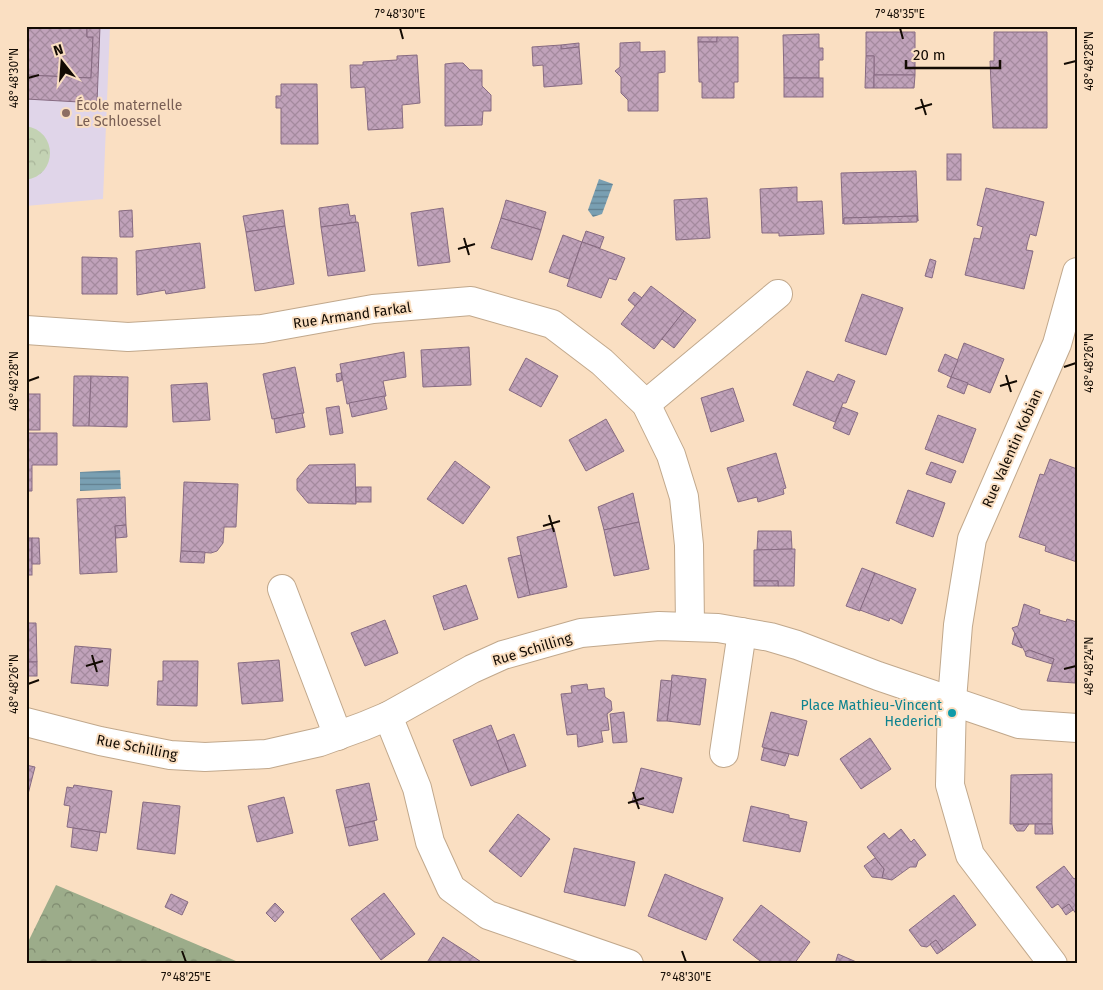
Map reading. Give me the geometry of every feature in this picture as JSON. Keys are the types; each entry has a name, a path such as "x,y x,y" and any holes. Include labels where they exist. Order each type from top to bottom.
{"street":[{"name":"Rue Valentin Kobian","path":"1054,964 970,855 950,785 952,700 958,625 972,539 1058,344 1077,272"},
{"path":"646,404 778,294"},
{"name":"Rue Armand Farkal","path":"26,330 128,337 262,329 373,309 471,301 552,324 602,362 646,404 671,455 684,497 689,545 690,626"},
{"path":"282,589 338,736"},
{"name":"Rue Schilling","path":"26,722 143,750 205,757 267,754 299,748 338,736 388,716 472,669 534,645 581,633 626,627 690,626 742,632 797,645 878,676 1020,724 1077,728"},
{"path":"724,753 742,632"},
{"path":"388,716 417,788 430,842 451,888 488,914 629,964"}],"shaded area":[{"name":"École maternelle Le Schloessel","path":"26,26 110,26 103,199 26,206"}],"green space":[{"path":"26,126 44,136 50,153 44,170 26,180"},
{"path":"56,885 243,964 26,964 26,946"}],"water":[{"path":"599,179 613,184 602,214 593,217 588,210"},
{"path":"120,470 121,489 80,491 80,472"}],"building":[{"path":"26,26 87,26 87,37 93,37 91,78 26,75"},
{"path":"87,26 100,26 97,103 26,99 26,75 91,78 93,37 87,37"},
{"path":"866,32 915,32 915,75 874,75 874,56 866,56"},
{"path":"994,32 1047,32 1047,128 993,128 990,61 994,61"},
{"path":"819,34 819,48 823,48 823,60 819,60 819,78 784,78 783,35"},
{"path":"698,37 717,37 717,42 698,42"},
{"path":"717,37 738,37 738,82 734,82 734,98 702,98 702,82 699,82 698,42 717,42"},
{"path":"640,42 640,52 665,51 665,72 658,73 658,111 628,111 628,100 621,93 621,77 615,71 620,67 620,43"},
{"path":"579,43 579,47 561,49 561,45"},
{"path":"561,45 561,49 579,47 582,84 544,87 543,65 533,66 532,47"},
{"path":"417,55 420,103 402,105 403,128 368,130 365,87 351,88 350,65 363,65 363,62 397,60 397,56"},
{"path":"866,56 874,56 874,88 865,88"},
{"path":"463,63 470,70 482,70 482,86 491,95 491,111 483,111 482,125 445,126 445,64"},
{"path":"874,75 915,75 914,88 874,88"},
{"path":"784,78 823,78 823,97 784,97"},
{"path":"281,84 317,84 318,144 281,144 281,108 276,108 276,96 281,96"},
{"path":"947,154 961,154 961,180 947,180"},
{"path":"916,171 918,221 917,216 844,218 843,224 841,173"},
{"path":"797,187 797,202 822,201 824,234 779,236 779,233 762,233 760,189"},
{"path":"986,188 1044,202 1036,236 1030,234 1028,241 1026,250 1033,251 1024,289 965,275 974,238 980,239 983,227 977,225"},
{"path":"707,198 710,238 676,240 674,200"},
{"path":"506,200 546,212 541,230 501,218"},
{"path":"348,204 350,216 355,215 356,222 321,227 319,208"},
{"path":"443,208 450,262 418,266 411,213"},
{"path":"132,210 133,237 120,237 119,211"},
{"path":"283,210 285,226 246,232 243,216"},
{"path":"917,216 917,222 844,224 844,218"},
{"path":"501,218 541,230 532,260 491,248"},
{"path":"358,222 365,271 328,276 321,227"},
{"path":"285,226 294,284 255,291 246,232"},
{"path":"586,231 604,237 600,248 582,242"},
{"path":"563,235 582,242 569,279 549,272"},
{"path":"582,242 625,258 616,280 609,278 601,298 567,286"},
{"path":"200,243 205,288 166,294 165,290 137,295 136,251"},
{"path":"82,257 117,258 117,294 82,294"},
{"path":"930,259 936,261 932,278 925,276"},
{"path":"651,286 684,311 654,349 621,324"},
{"path":"634,292 642,298 635,306 628,300"},
{"path":"862,294 903,308 886,355 845,341"},
{"path":"684,311 696,320 674,348 662,339"},
{"path":"964,343 1004,359 990,393 951,377"},
{"path":"469,347 471,385 423,387 421,350"},
{"path":"404,352 406,377 383,381 386,396 347,404 340,364"},
{"path":"945,354 958,360 951,377 938,371"},
{"path":"526,358 558,376 541,407 509,390"},
{"path":"295,367 304,413 272,419 263,374"},
{"path":"807,371 834,382 838,374 855,381 846,403 843,403 835,422 793,405"},
{"path":"341,373 342,380 337,382 336,374"},
{"path":"74,376 91,376 89,426 73,426"},
{"path":"91,376 128,377 127,427 89,426"},
{"path":"951,377 968,383 964,394 947,387"},
{"path":"207,383 210,420 173,422 171,385"},
{"path":"733,388 744,421 711,432 701,398"},
{"path":"26,394 40,394 40,430 26,430"},
{"path":"384,396 387,409 352,417 349,403"},
{"path":"339,406 343,433 330,435 326,408"},
{"path":"842,407 858,413 849,435 833,428"},
{"path":"302,413 305,427 276,433 274,419"},
{"path":"938,415 976,429 963,463 925,449"},
{"path":"606,419 624,451 586,471 569,440"},
{"path":"26,433 57,433 57,465 32,465 32,491 26,491"},
{"path":"776,453 786,488 783,489 784,494 758,502 757,497 738,502 727,468"},
{"path":"1050,459 1077,469 1077,562 1045,551 1046,546 1019,537 1040,474 1044,475"},
{"path":"455,461 490,487 463,524 427,499"},
{"path":"931,462 956,471 951,483 926,474"},
{"path":"355,464 356,504 308,503 297,490 297,479 309,465"},
{"path":"184,482 238,484 236,527 224,527 223,543 217,551 211,553 181,551"},
{"path":"356,487 371,487 371,502 356,502"},
{"path":"908,490 945,503 933,537 896,523"},
{"path":"633,493 639,522 604,530 598,507"},
{"path":"125,497 126,525 115,526 117,572 80,574 77,499"},
{"path":"639,522 649,569 614,576 604,530"},
{"path":"126,525 127,537 116,538 115,526"},
{"path":"554,528 567,587 530,595 517,537"},
{"path":"758,531 791,531 792,549 757,550"},
{"path":"26,538 32,538 32,575 26,575"},
{"path":"32,538 39,538 40,564 32,564"},
{"path":"795,549 794,586 778,586 778,581 754,581 754,550"},
{"path":"181,551 205,552 204,563 180,562"},
{"path":"521,555 530,595 518,598 508,558"},
{"path":"862,568 875,573 860,611 846,606"},
{"path":"875,573 916,589 902,624 890,618 889,621 860,610"},
{"path":"754,581 778,581 778,586 754,586"},
{"path":"466,585 478,619 444,630 433,596"},
{"path":"1024,604 1040,610 1039,614 1066,622 1067,619 1077,622 1075,683 1047,681 1054,659 1029,650 1025,652 1012,628 1018,626"},
{"path":"385,620 398,653 365,666 351,633"},
{"path":"26,623 36,623 37,662 26,662"},
{"path":"1015,633 1022,648 1012,644"},
{"path":"75,646 111,649 108,686 71,683"},
{"path":"1029,650 1054,659 1052,664 1026,656 1025,652"},
{"path":"279,660 283,701 242,704 238,663"},
{"path":"163,661 198,661 197,706 157,705 158,681 163,681"},
{"path":"26,662 37,662 37,676 26,676"},
{"path":"672,675 706,679 700,725 667,721"},
{"path":"661,680 672,681 667,721 657,721"},
{"path":"587,684 588,690 604,688 605,697 611,701 612,710 607,714 609,730 601,731 603,742 578,747 577,734 567,735 561,694 572,693 571,686"},
{"path":"624,712 627,742 613,743 610,714"},
{"path":"771,712 807,721 798,756 762,747"},
{"path":"491,725 509,772 471,786 453,740"},
{"path":"514,734 526,766 509,772 497,741"},
{"path":"870,738 891,769 861,789 840,759"},
{"path":"764,748 789,754 785,766 761,760"},
{"path":"26,765 35,767 26,802"},
{"path":"641,768 682,778 673,813 632,802"},
{"path":"1052,774 1052,824 1010,824 1011,775"},
{"path":"369,783 377,820 345,828 336,790"},
{"path":"74,785 112,791 106,833 67,827 70,806 64,805 67,787 73,788"},
{"path":"284,797 293,833 257,842 248,806"},
{"path":"143,802 180,806 175,854 137,849"},
{"path":"751,806 789,815 789,818 807,822 800,852 743,841"},
{"path":"518,814 550,839 521,877 489,851"},
{"path":"374,821 378,840 349,846 345,828"},
{"path":"1029,824 1024,831 1017,831 1013,825"},
{"path":"1035,824 1052,824 1053,834 1035,834"},
{"path":"73,828 100,832 97,851 71,847"},
{"path":"901,829 911,842 914,839 926,855 918,861 916,867 910,867 892,880 882,878 884,869 867,847 884,833 889,839"},
{"path":"574,848 635,862 625,906 564,892"},
{"path":"875,858 884,869 882,878 872,877 864,866"},
{"path":"1064,866 1074,879 1077,877 1077,915 1069,904 1062,909 1058,904 1052,908 1036,887"},
{"path":"665,874 723,898 706,940 648,916"},
{"path":"384,893 415,934 381,960 351,919"},
{"path":"171,894 188,902 182,915 165,907"},
{"path":"954,895 976,925 943,950 936,940 927,947 921,946 909,930"},
{"path":"275,903 284,912 275,922 266,913"},
{"path":"1069,904 1073,910 1066,915 1062,909"},
{"path":"761,905 810,942 794,964 764,964 733,940"},
{"path":"443,937 468,953 484,964 426,964"},
{"path":"936,940 943,950 937,954 930,944"},
{"path":"838,954 861,964 835,964"}],"place":[{"name":"École maternelle Le Schloessel","path":"66,113"},
{"name":"Place Mathieu-Vincent Hederich","path":"952,713"}]}
